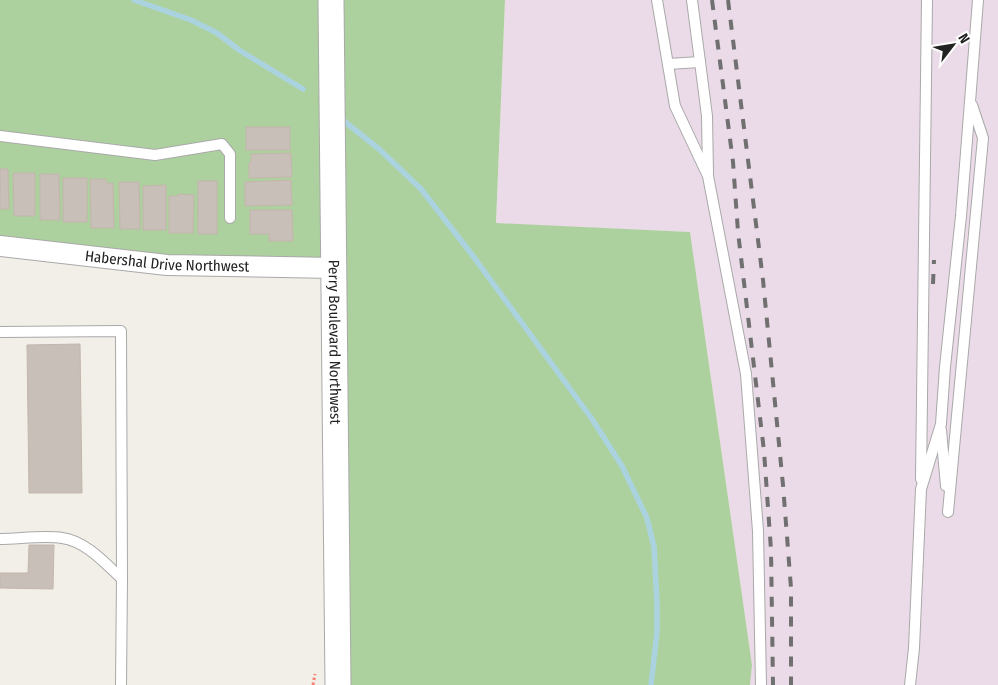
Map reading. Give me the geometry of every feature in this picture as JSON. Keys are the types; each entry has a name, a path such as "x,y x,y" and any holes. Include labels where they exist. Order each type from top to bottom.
{"street":[{"name":"Perry Boulevard Northwest","path":"331,0 338,685"},
{"name":"Habershal Drive Northwest","path":"0,246 167,265 334,268"}],"lane":[{"path":"657,0 675,106 708,176"},
{"path":"692,0 707,116 708,176 746,374 758,531 762,685"},
{"path":"910,685 914,648 921,489 927,0"},
{"path":"970,100 983,138 948,512 941,424 944,367 962,206 970,100 978,0"},
{"path":"668,64 700,62"},
{"path":"0,136 155,155 222,144 230,154 230,218"},
{"path":"0,332 121,331 121,685"},
{"path":"921,489 941,424"},
{"path":"0,539 63,538 79,544 95,554 122,579"}],"shaded area":[{"path":"505,0 998,0 998,685 750,685 752,665 690,232 496,224"}],"green space":[{"path":"0,0 505,0 496,223 690,232 752,665 750,685 338,685 325,258 125,262 0,241"}],"building":[{"path":"246,127 290,127 290,150 246,150"},
{"path":"291,153 292,177 249,178 251,154"},
{"path":"0,167 1,169 8,169 9,209 0,209"},
{"path":"13,173 35,173 35,216 14,216"},
{"path":"40,174 59,174 60,220 40,220"},
{"path":"63,178 87,178 87,222 63,222"},
{"path":"90,179 106,179 106,183 113,183 114,228 91,228"},
{"path":"291,180 292,205 245,206 245,182"},
{"path":"198,181 217,181 217,234 198,234"},
{"path":"119,182 139,182 140,229 120,229"},
{"path":"166,185 166,230 143,230 143,186"},
{"path":"178,194 194,195 193,233 169,233 169,196 178,196"},
{"path":"250,210 292,210 293,241 269,241 269,234 250,234"},
{"path":"80,344 82,493 29,493 27,345"},
{"path":"29,545 54,545 53,589 0,588 0,573 28,573"}],"waterway":[{"path":"134,0 191,20 217,33 239,50 303,89"},
{"path":"339,117 379,149 421,189 473,256 592,419 622,466 647,518 654,547 657,632 651,685"}],"railway":[{"path":"712,0 733,162 738,232 764,451 771,550 773,685"},
{"path":"728,0 763,280 783,485 791,588 791,685"},
{"path":"933,284 934,260"}]}
